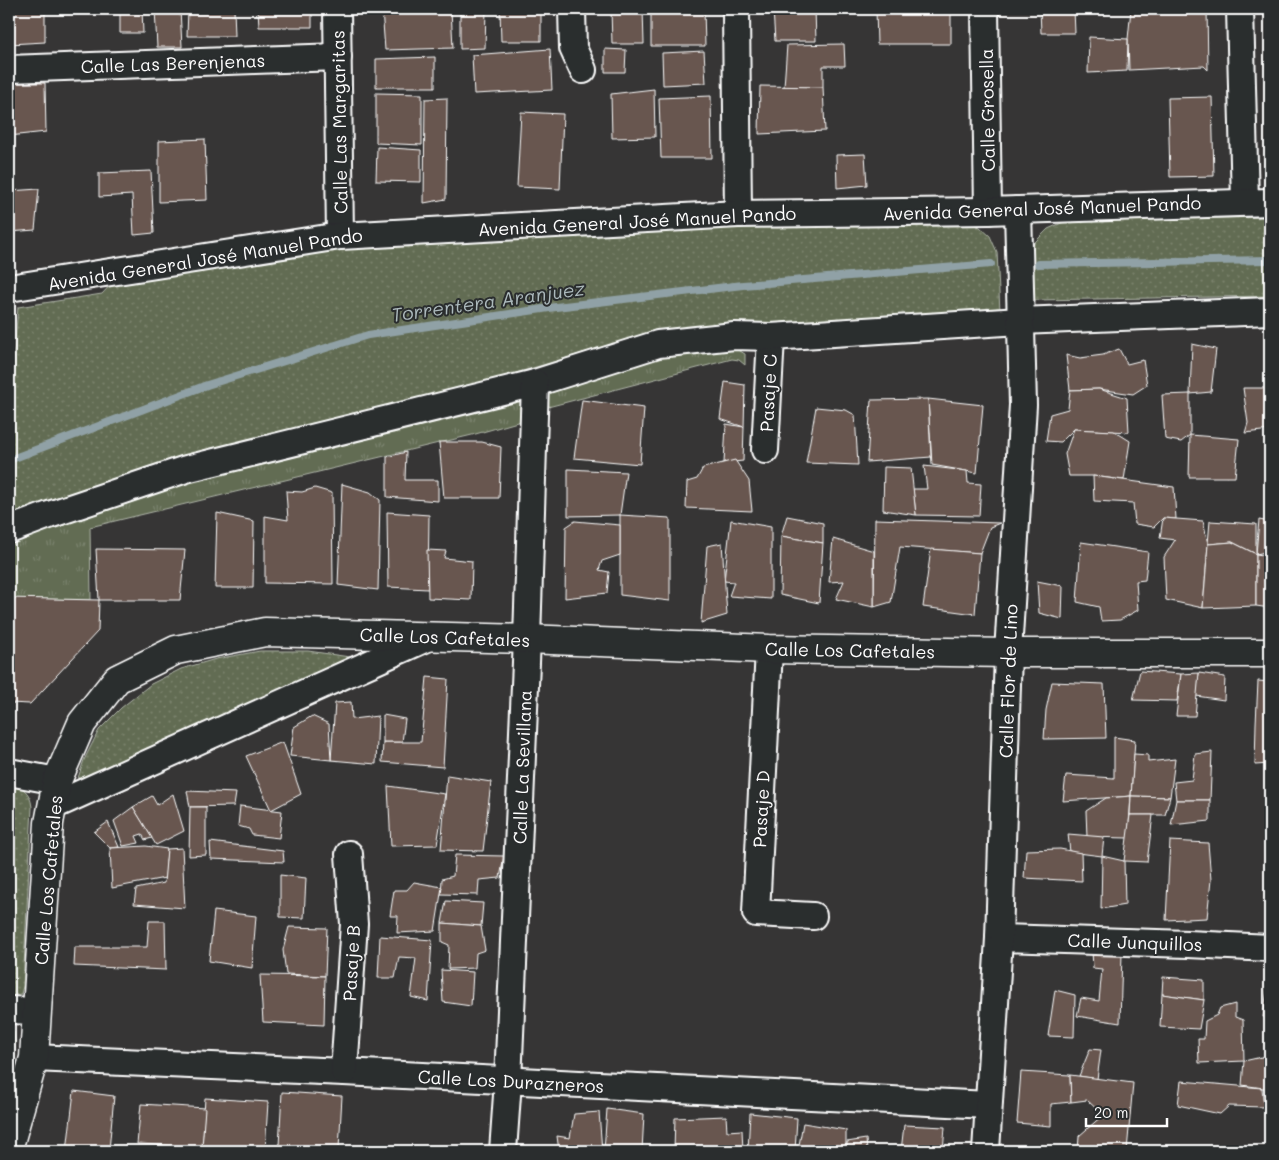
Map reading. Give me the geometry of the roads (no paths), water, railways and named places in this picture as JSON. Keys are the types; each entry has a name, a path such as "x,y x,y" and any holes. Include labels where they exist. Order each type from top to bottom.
{"main road":[{"name":"Calle Los Cafetales","path":"9,1146 34,1058 49,823 55,794 82,723 117,680 176,650 265,632 527,639 769,649 1008,653 1270,653"}],"street":[{"name":"Calle Las Margaritas","path":"337,9 340,236"},
{"path":"572,9 573,48 583,70"},
{"path":"736,9 738,214"},
{"name":"Calle Grosella","path":"985,9 988,211"},
{"path":"1240,9 1258,202"},
{"name":"Calle Las Berenjenas","path":"9,69 338,57"},
{"name":"Avenida General José Manuel Pando","path":"9,288 340,236 738,214 988,211 1258,202"},
{"name":"Calle Flor de Lino","path":"986,1151 999,938 1008,653 1023,405 1018,210"},
{"path":"9,530 186,469 535,383 658,344 734,336 771,337 1020,321 1270,311"},
{"name":"Pasaje C","path":"765,450 771,337"},
{"name":"Calle La Sevillana","path":"502,1151 508,1081 527,639 535,383"},
{"path":"9,772 55,794 429,637"},
{"name":"Pasaje D","path":"769,649 756,913 813,916"},
{"name":"Pasaje B","path":"344,1072 354,924 349,854"},
{"name":"Calle Junquillos","path":"999,938 1270,948"},
{"path":"9,1010 36,1012"},
{"name":"Calle Los Durazneros","path":"34,1058 988,1105"}],"waterway":[{"name":"Torrentera Aranjuez","path":"1038,264 1270,260"},
{"name":"Torrentera Aranjuez","path":"9,460 207,385 368,335 556,307 743,285 991,264"}]}
